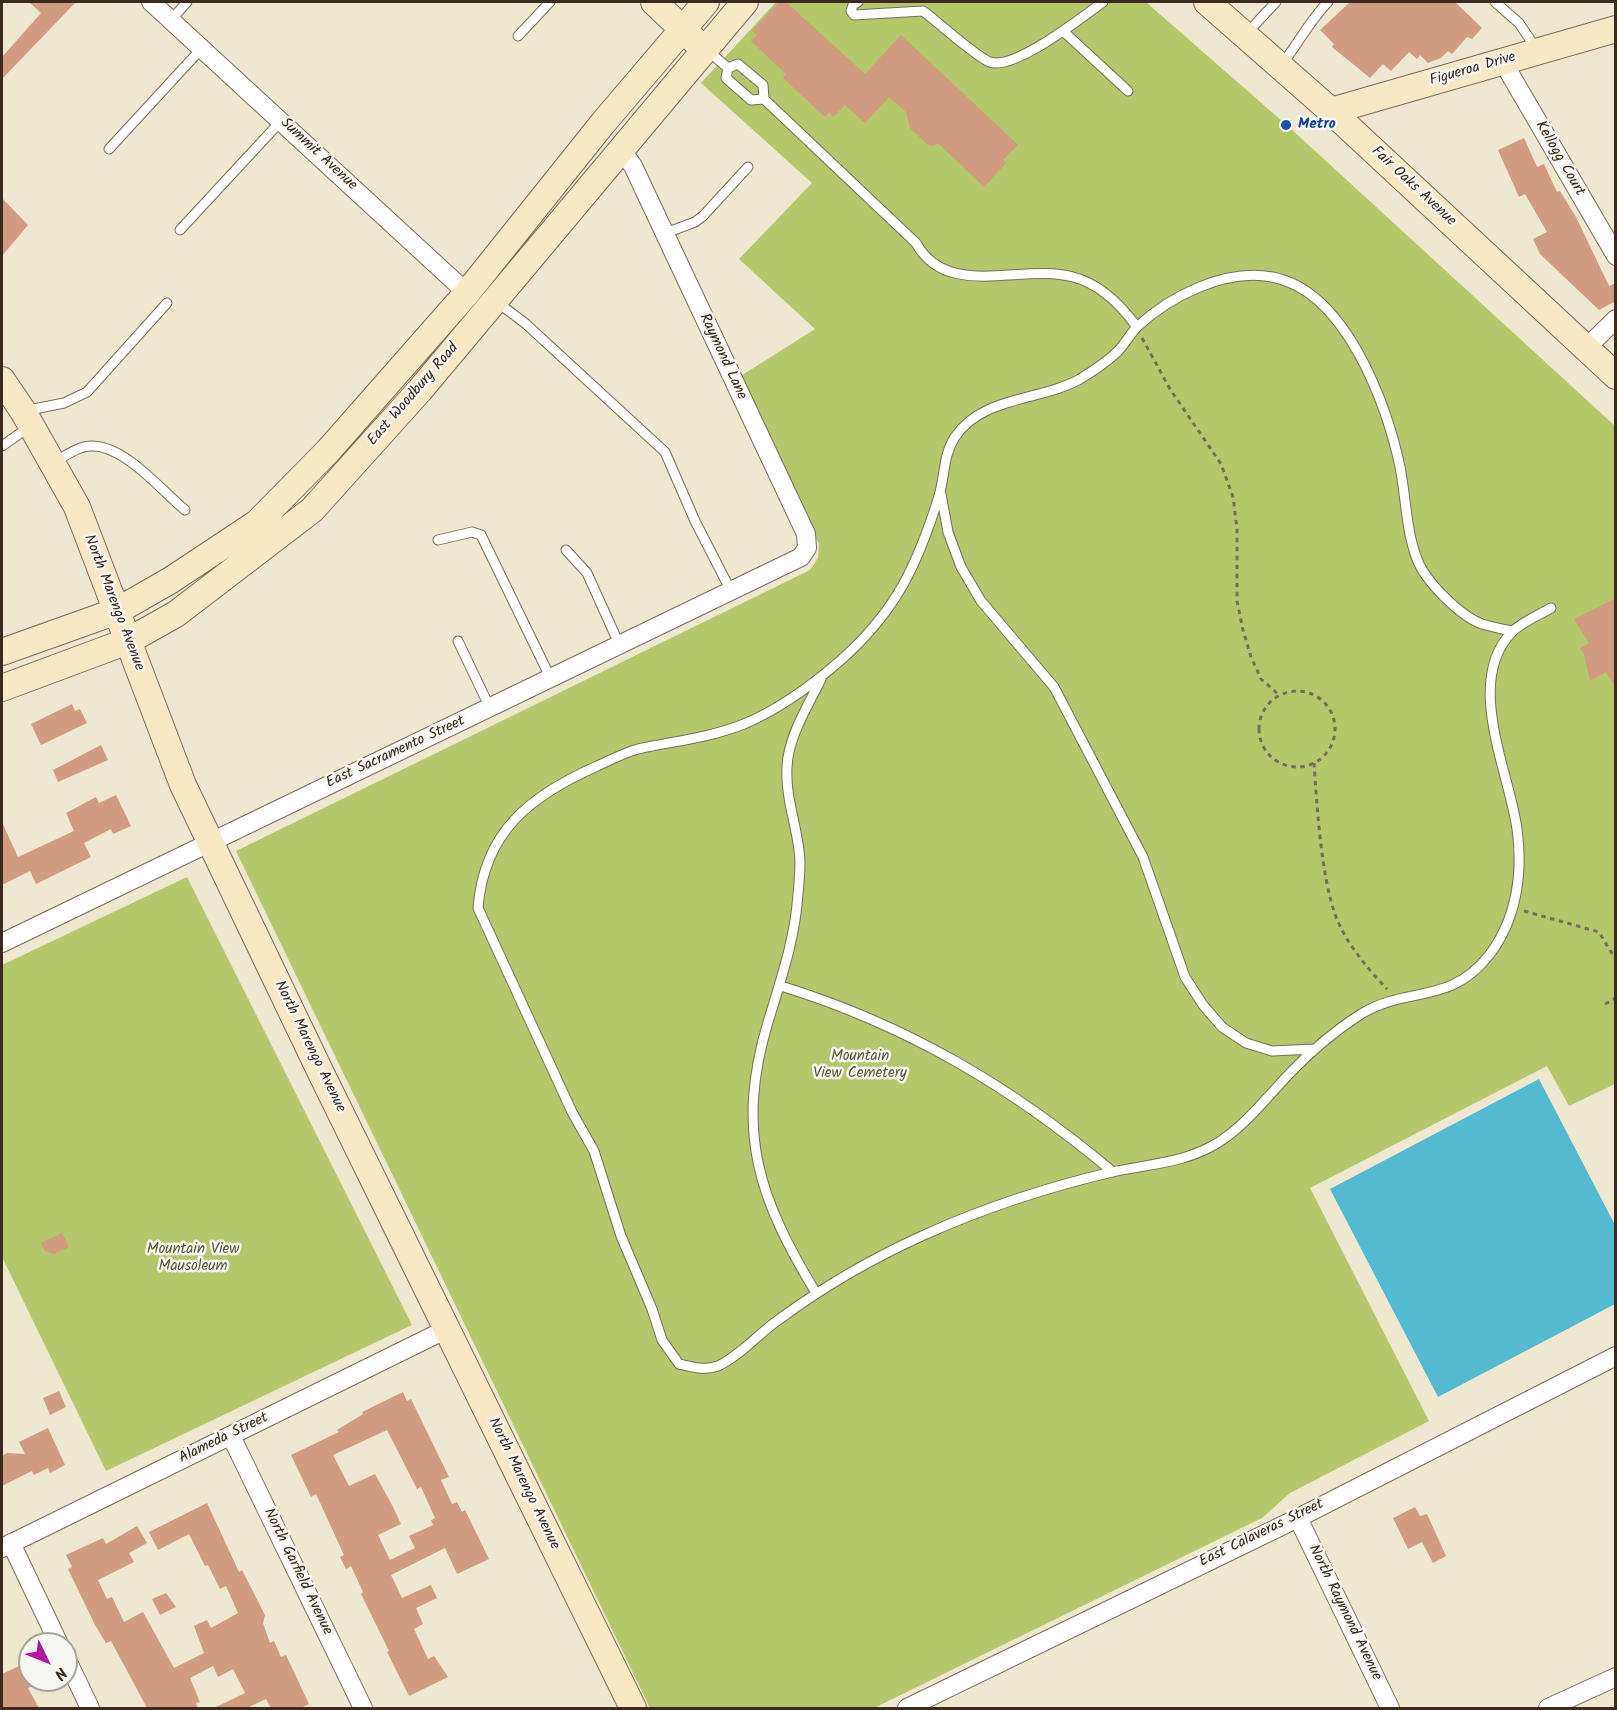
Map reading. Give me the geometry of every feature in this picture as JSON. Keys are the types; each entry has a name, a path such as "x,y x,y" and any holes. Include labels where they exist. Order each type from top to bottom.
{"main road":[{"path":"654,2 681,30 704,48"},
{"name":"East Woodbury Road","path":"2,688 128,641 176,614 312,510 420,390 482,292 681,30 706,2"},
{"name":"East Woodbury Road","path":"2,652 117,611 171,580 257,523 620,148 745,2"},
{"name":"Fair Oaks Avenue","path":"1208,2 1281,65 1616,376"},
{"name":"Figueroa Drive","path":"1331,111 1616,29"},
{"name":"North Marengo Avenue","path":"2,380 27,418 77,507 183,785 633,1708"}],"street":[{"name":"Summit Avenue","path":"151,2 281,121 482,292"},
{"name":"Kellogg Court","path":"1503,62 1616,255"},
{"name":"Raymond Lane","path":"620,148 633,166 806,534 807,548 801,557 791,564"},
{"path":"1586,348 1616,320"},
{"name":"East Sacramento Street","path":"2,943 791,564"},
{"name":"Alameda Street","path":"6,1546 447,1329"},
{"name":"East Calaveras Street","path":"907,1708 1298,1518 1616,1356"},
{"name":"North Garfield Avenue","path":"231,1436 363,1708"},
{"name":"North Raymond Avenue","path":"1298,1518 1390,1708"},
{"path":"6,1546 53,1632"},
{"path":"1548,1708 1616,1677"},
{"path":"78,1683 90,1708"}],"lane":[{"path":"170,18 187,2"},
{"path":"518,36 550,2"},
{"path":"858,2 853,5 854,15 923,11 990,62 1007,62 1063,31 1103,2"},
{"path":"923,11 929,2"},
{"path":"1245,35 1276,2"},
{"path":"1281,65 1328,2"},
{"path":"1495,2 1519,23 1538,52"},
{"path":"1063,31 1128,91"},
{"path":"109,149 202,48"},
{"path":"704,48 728,68"},
{"path":"728,68 738,64 763,85 764,99 916,243 923,256 941,269 984,277 1046,274 1073,277 1101,290 1123,308 1137,327"},
{"path":"728,68 726,78 737,89 751,100 764,99"},
{"path":"180,230 281,121"},
{"path":"663,234 695,222 704,216 748,167"},
{"path":"1512,631 1479,623 1455,607 1436,588 1417,562 1393,437 1374,384 1354,345 1330,313 1303,289 1275,277 1250,274 1207,284 1164,306 1137,327 1118,351 1077,381 999,406 973,418 955,437 948,452 940,492 912,573 892,606 850,651 822,676 778,708 742,724 708,736 633,750 546,791 519,814 495,847 480,878 478,908 572,1112 594,1151 621,1236 652,1309 662,1340 679,1364 704,1370 719,1365 816,1293 849,1272 958,1220 1033,1194 1113,1172 1162,1164 1193,1155 1220,1142 1247,1119 1314,1049 1363,1013 1397,999 1456,986 1473,973 1503,934 1514,907 1519,882 1517,830 1490,705 1490,676 1499,652 1512,631 1551,608"},
{"path":"482,292 526,324 664,452 695,521 732,593"},
{"path":"2,446 27,418 87,392 167,303"},
{"path":"52,463 83,447 93,446 119,452 185,510"},
{"path":"940,492 948,532 961,567 981,601 1054,687 1143,857 1185,977 1203,1005 1222,1027 1246,1044 1272,1051 1314,1049"},
{"path":"438,540 471,532 481,535 551,679"},
{"path":"566,550 587,573 620,646"},
{"path":"458,641 490,708"},
{"path":"816,1293 790,1251 772,1213 759,1175 753,1137 753,1094 759,1057 792,941 800,862 786,766 793,738 822,676"},
{"path":"781,986 840,1005 955,1060 1028,1104 1113,1172"}],"path":[{"path":"1137,327 1170,389 1221,464 1233,497 1237,529 1238,601 1243,630 1251,657 1261,679 1279,695"},
{"path":"1294,690 1309,692 1322,700 1331,712 1335,726 1333,741 1326,754 1314,763 1299,768 1285,766 1271,758 1262,747 1258,732 1260,717 1268,704 1279,695 1294,690"},
{"path":"1314,763 1328,885 1335,915 1369,970 1397,999"},
{"path":"1514,907 1535,916 1599,932 1616,960"},
{"path":"1605,1004 1616,998"}],"green space":[{"name":"Mountain View Cemetery","path":"776,2 1146,2 1290,128 1615,426 1615,1084 1569,1106 1547,1066 1310,1188 1429,1421 1290,1493 1262,1518 874,1708 650,1708 236,851 810,570 818,558 819,544 736,379 815,329 739,259 812,183 701,83"},
{"name":"Mountain View Mausoleum","path":"187,877 412,1325 106,1471 2,1257 2,965"}],"water":[{"path":"1539,1079 1615,1225 1615,1304 1438,1397 1330,1189"}],"building":[{"path":"29,2 76,2 2,79 2,57 41,13"},
{"path":"779,2 786,2 865,74 901,35 1018,145 1003,160 1006,163 984,187 938,143 934,146 928,145 910,128 906,112 889,97 865,123 845,105 833,117 829,113 825,117 783,78 786,74 751,41 757,35 752,31"},
{"path":"1350,2 1455,2 1482,28 1472,39 1467,37 1452,54 1448,51 1441,58 1428,63 1420,55 1417,59 1409,52 1391,71 1383,64 1370,78 1332,47 1334,44 1320,30"},
{"path":"1524,138 1537,167 1544,164 1557,192 1560,191 1576,217 1609,286 1616,283 1616,301 1599,310 1540,254 1533,239 1547,232 1525,194 1519,197 1498,150"},
{"path":"2,198 28,225 2,256"},
{"path":"1616,598 1616,688 1606,672 1590,681 1584,654 1580,649 1589,643 1574,619"},
{"path":"72,704 75,711 80,709 87,723 41,745 31,724"},
{"path":"101,745 108,760 58,782 53,770"},
{"path":"116,795 131,826 113,834 111,829 84,843 91,857 36,884 30,871 2,885 2,822 18,857 74,831 66,813 96,797 99,803"},
{"path":"62,1233 69,1247 54,1254 45,1251 41,1243"},
{"path":"59,1391 66,1407 50,1415 43,1398"},
{"path":"403,1392 407,1401 411,1399 449,1477 441,1480 452,1504 457,1502 462,1512 465,1510 489,1559 457,1574 445,1548 391,1575 402,1598 431,1585 437,1598 416,1608 423,1624 414,1629 428,1659 434,1656 448,1677 409,1696 361,1594 363,1592 351,1566 346,1569 340,1557 344,1555 316,1494 311,1497 291,1455 339,1432 337,1430 363,1414 362,1412","holes":["387,1430 417,1489 421,1487 435,1518 431,1520 433,1525 409,1536 415,1548 390,1560 378,1535 401,1524 392,1505 375,1474 349,1486 333,1455"]},
{"path":"48,1428 65,1465 50,1473 48,1468 34,1475 32,1471 2,1486 2,1456 7,1453 25,1454 19,1442"},
{"path":"207,1503 239,1572 242,1570 265,1615 263,1623 270,1643 274,1641 281,1657 286,1655 309,1704 301,1708 271,1708 266,1699 247,1708 214,1708 245,1693 233,1669 218,1677 213,1666 190,1678 200,1702 196,1703 198,1708 147,1708 111,1641 106,1643 95,1625 68,1569 72,1567 66,1555 103,1538 106,1544 137,1526 147,1543 129,1553 134,1562 98,1580 107,1599 112,1597 124,1622 143,1612 174,1668 204,1653 194,1626 207,1620 211,1628 238,1613 226,1586 220,1589 189,1534 158,1550 149,1532"},
{"path":"1415,1507 1420,1516 1427,1514 1446,1556 1433,1563 1422,1542 1408,1549 1393,1518"},
{"path":"166,1593 176,1607 160,1615 152,1599"},
{"path":"18,1666 18,1692 30,1692 39,1708 2,1708 2,1674"}],"place":[{"name":"Metro","path":"1286,125"}]}
